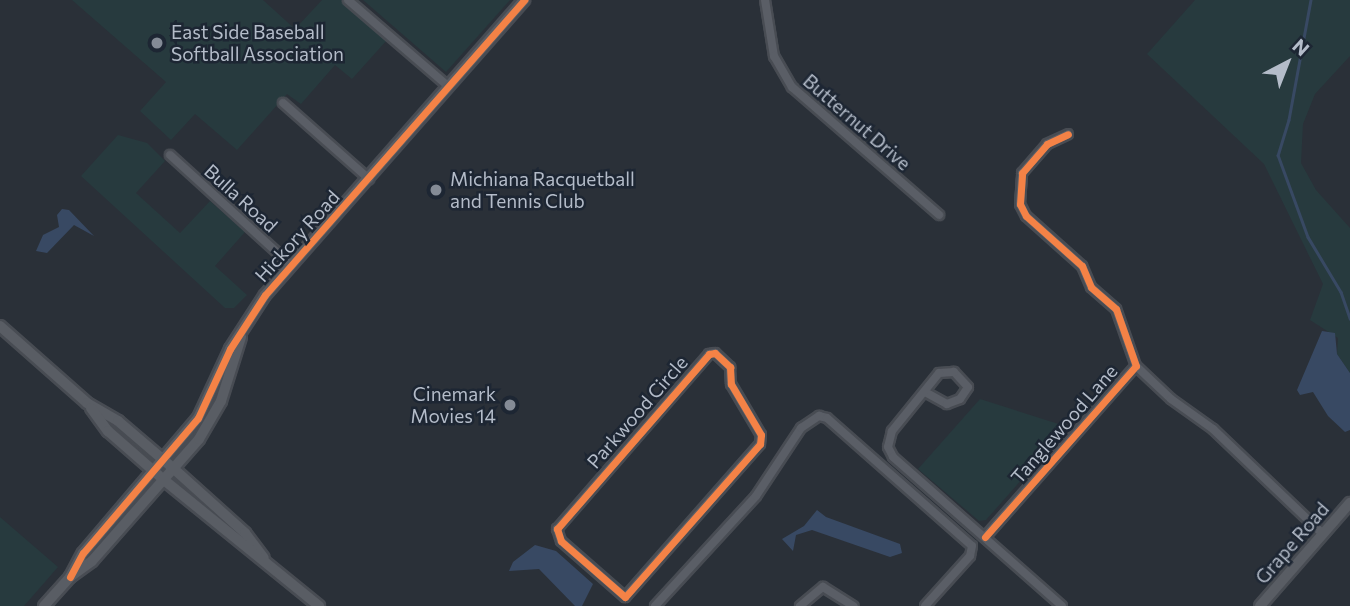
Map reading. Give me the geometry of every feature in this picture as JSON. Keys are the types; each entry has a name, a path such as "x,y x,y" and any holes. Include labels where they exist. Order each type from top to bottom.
{"street":[{"path":"348,0 448,86"},
{"name":"Hickory Road","path":"70,577 83,553 164,461 205,408 230,349 292,265 524,0"},
{"name":"Butternut Drive","path":"765,0 774,56 792,87 939,215"},
{"path":"283,103 369,179"},
{"name":"Tanglewood Lane","path":"1068,134 1047,144 1022,173 1020,204 1026,216 1082,266 1091,287 1116,309 1136,366 1171,400 1213,429 1323,534"},
{"name":"Bulla Road","path":"170,155 292,265"},
{"path":"0,326 87,403 118,421 174,469 244,533 264,558 318,606"},
{"name":"Hickory Road","path":"44,606 70,577 92,561 174,469 215,414 239,354 241,334"},
{"name":"Parkwood Circle","path":"617,606 625,597 760,444 761,435 731,384 730,367 715,353 709,354 557,529 561,541 625,597"},
{"name":"Tanglewood Lane","path":"985,537 1136,366"},
{"path":"925,392 947,404 960,399 968,387 966,380 945,370 925,392 892,431 888,447 902,466 1062,606"},
{"path":"87,403 108,431 154,472 237,542 264,558"},
{"path":"655,606 756,496 801,428 819,416 827,418 972,546 970,556 925,606"},
{"name":"Grape Road","path":"1260,606 1350,503"},
{"path":"800,606 823,587 853,606"}],"green space":[{"path":"72,0 263,0 295,29 322,0 342,0 387,40 352,79 335,65 301,104 287,94 237,150 195,114 171,140 140,111 166,82"},
{"name":"East Side Baseball Softball Association","path":"363,0 510,0 446,72"},
{"path":"1195,0 1350,0 1350,56 1315,94 1303,124 1301,163 1316,190 1350,228 1350,373 1337,354 1338,338 1310,320 1323,284 1264,164 1147,54"},
{"path":"118,135 147,143 165,161 136,193 180,233 210,201 245,232 215,266 247,295 234,308 225,308 81,176"},
{"path":"980,399 1068,427 986,520 979,521 918,469"},
{"path":"0,517 58,567 24,606 0,606"}],"water":[{"path":"62,209 69,210 94,236 74,225 47,253 36,251 43,235 59,227 57,215"},
{"path":"1322,331 1335,333 1337,354 1350,373 1350,430 1345,432 1328,416 1313,392 1300,395 1297,390"},
{"path":"817,510 826,517 900,544 902,553 890,557 812,530 796,535 793,551 782,539 804,526"},
{"path":"535,545 556,551 593,584 582,606 575,606 539,569 509,571 513,562"}],"waterway":[{"path":"1311,0 1289,120 1278,155 1308,237 1341,292 1350,318"}],"cycle path":[{"path":"70,577 83,553 198,418 230,349 265,295 524,0"},
{"path":"985,537 1136,366 1116,309 1091,287 1082,266 1026,216 1020,204 1022,173 1047,144 1068,134"},
{"path":"715,353 730,367 731,384 761,435 760,444 625,597 561,541 557,529 709,354 715,353"}],"place":[{"name":"East Side Baseball Softball Association","path":"157,43"},
{"name":"Michiana Racquetball and Tennis Club","path":"436,190"},
{"name":"Cinemark Movies 14","path":"510,405"}]}
